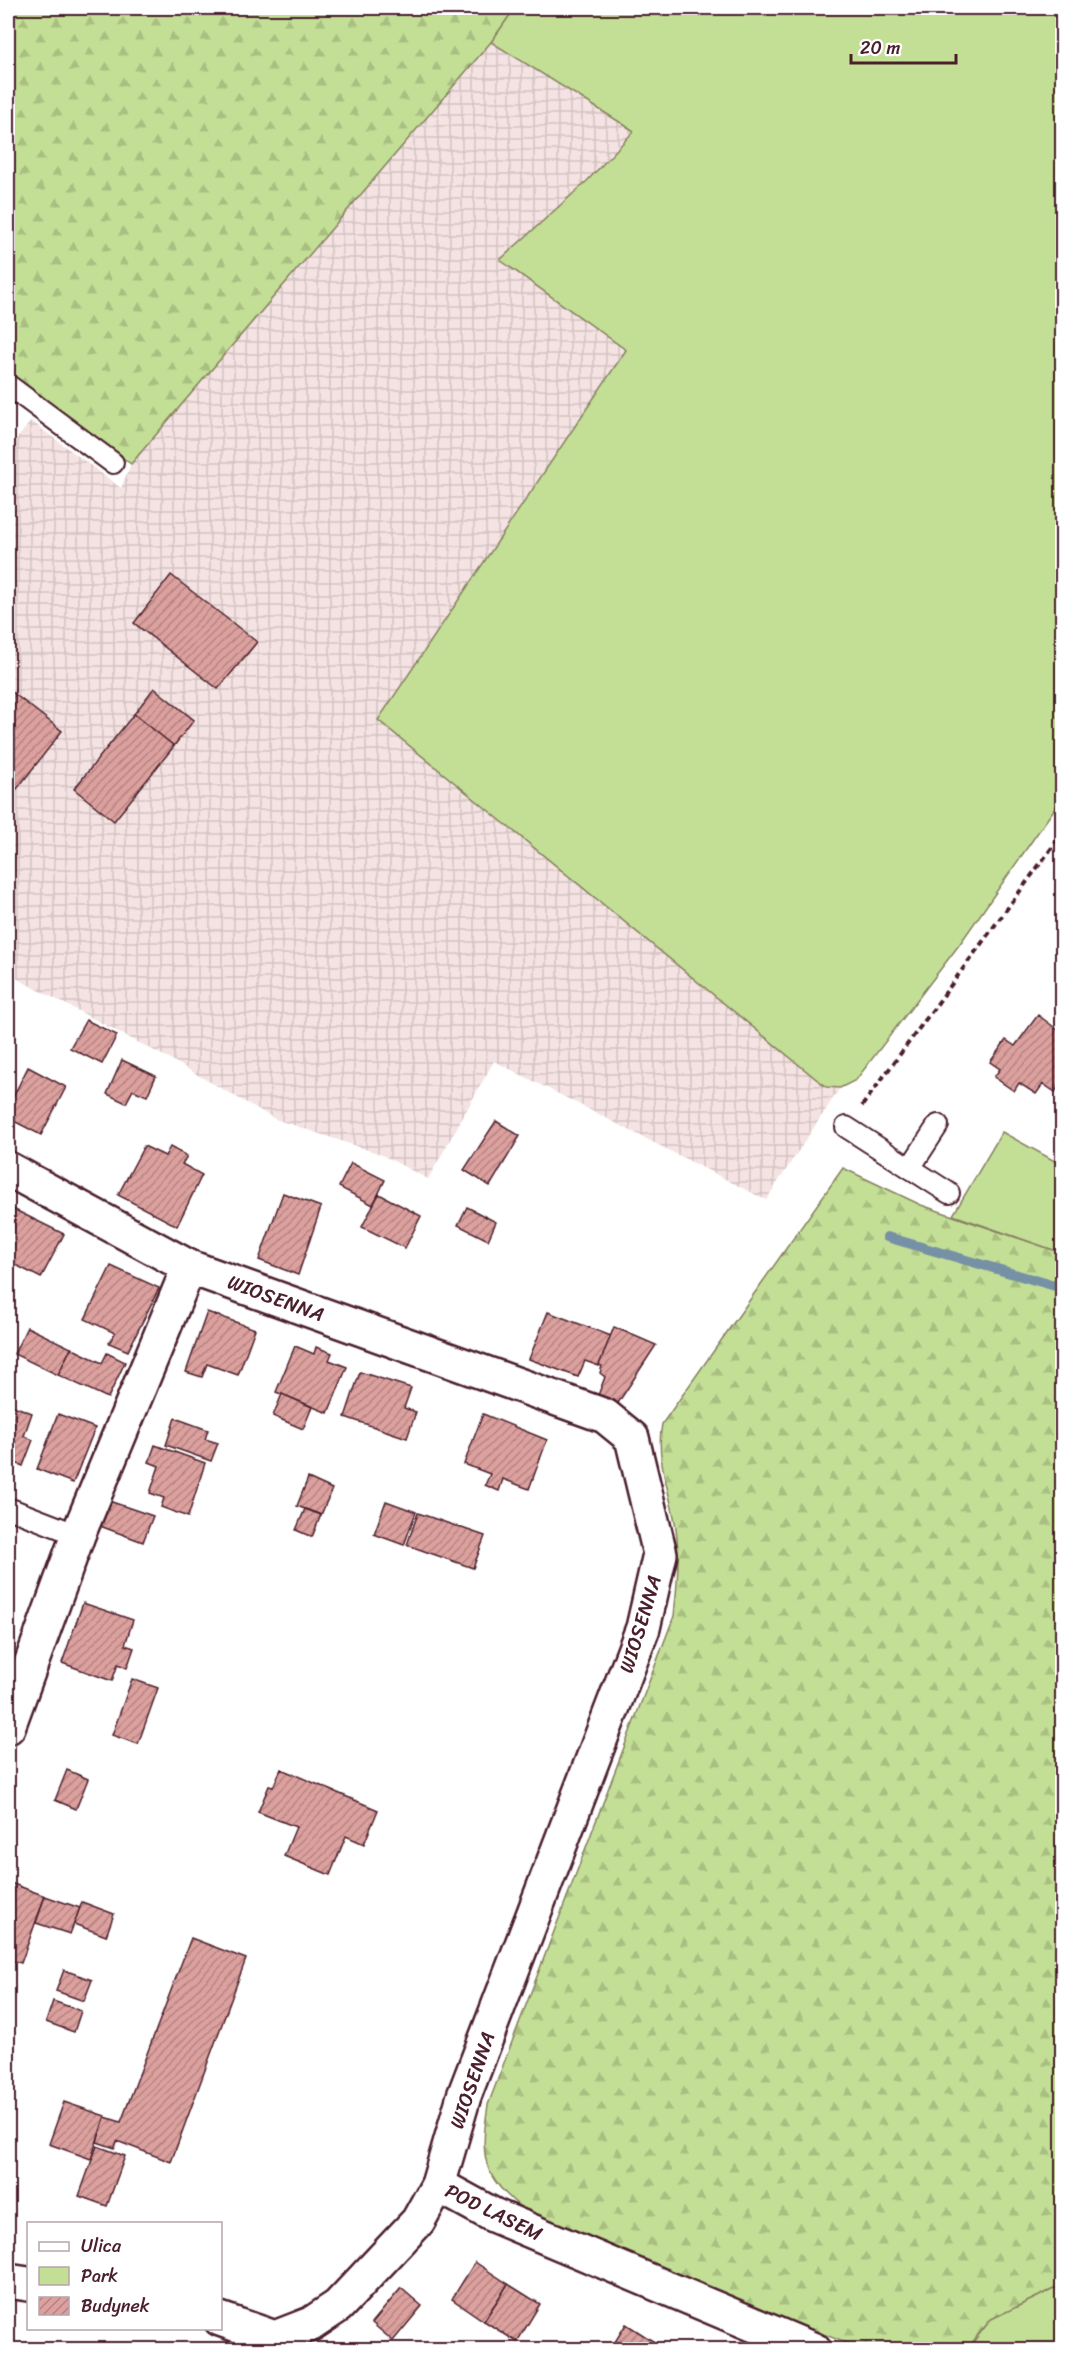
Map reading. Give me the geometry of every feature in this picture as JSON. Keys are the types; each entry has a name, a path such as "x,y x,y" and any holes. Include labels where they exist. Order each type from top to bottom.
{"street":[{"name":"WIOSENNA","path":"8,1169 189,1267 605,1416 632,1438 660,1554 643,1628 464,2096 438,2184"},
{"path":"8,1727 78,1534 189,1267"},
{"name":"POD LASEM","path":"222,2320 270,2344 311,2324 338,2306 418,2222 438,2184 493,2214 809,2349"},
{"path":"8,2281 27,2284"}],"lane":[{"path":"8,385 113,463"},
{"path":"910,1168 938,1125"},
{"path":"846,1127 949,1193"},
{"path":"8,1508 78,1534"}],"path":[{"path":"846,1127 1062,834"}],"shaded area":[{"path":"491,42 634,131 587,181 626,350 378,720 826,1087 840,1088 766,1200 494,1061 428,1179 380,1154 275,1119 170,1059 8,974 8,450 31,421 121,488 131,464"}],"green space":[{"path":"8,8 506,8 512,12 491,42 131,464 8,373"},
{"path":"506,8 1062,8 1062,798 959,945 856,1080 840,1088 826,1087 378,720 626,350 500,260 587,181 634,131 491,42 512,12"},
{"path":"1002,1132 1062,1165 1062,1253 953,1215"},
{"path":"843,1168 921,1205 1062,1253 1062,2285 991,2319 967,2349 861,2349 535,2219 496,2182 489,2171 484,2143 488,2105 674,1616 678,1551 674,1515 662,1463 660,1437 662,1424"},
{"path":"8,1650 24,1656 8,1692"},
{"path":"1062,2285 1062,2349 967,2350 991,2319"}],"building":[{"path":"171,575 257,642 218,689 134,623"},
{"path":"154,688 194,720 174,746 134,714"},
{"path":"8,689 62,731 17,789 8,782"},
{"path":"134,714 174,746 114,821 74,789"},
{"path":"1038,1015 1062,1033 1062,1081 1055,1092 1043,1084 1036,1094 1019,1083 1014,1091 994,1077 1000,1069 990,1062 1006,1040 1015,1046"},
{"path":"86,1020 117,1035 102,1064 70,1048"},
{"path":"122,1060 156,1076 147,1096 133,1090 126,1103 107,1094"},
{"path":"28,1067 66,1087 41,1135 8,1118 8,1107"},
{"path":"496,1121 520,1136 490,1186 464,1170"},
{"path":"144,1146 165,1156 170,1147 187,1156 182,1164 202,1175 177,1226 118,1195"},
{"path":"351,1163 385,1180 373,1205 339,1187"},
{"path":"283,1193 321,1207 298,1275 259,1260"},
{"path":"379,1194 421,1216 405,1248 362,1227"},
{"path":"467,1207 496,1222 488,1240 458,1225"},
{"path":"13,1209 64,1234 41,1278 10,1262 8,1267 8,1221"},
{"path":"111,1266 159,1288 128,1351 109,1343 115,1333 85,1319"},
{"path":"207,1312 255,1329 238,1375 207,1364 202,1377 186,1372"},
{"path":"548,1312 611,1336 599,1366 585,1361 578,1377 529,1359"},
{"path":"27,1327 71,1348 58,1375 14,1354"},
{"path":"614,1327 656,1345 616,1406 597,1398 605,1377 600,1373 602,1366 599,1365"},
{"path":"295,1346 314,1354 316,1347 332,1353 329,1360 347,1367 328,1413 276,1392"},
{"path":"71,1348 102,1363 107,1353 125,1362 108,1398 58,1375"},
{"path":"360,1372 411,1388 404,1408 416,1412 407,1438 345,1417"},
{"path":"282,1394 312,1407 303,1429 273,1416"},
{"path":"8,1404 32,1413 24,1436 33,1440 23,1466 8,1460"},
{"path":"58,1414 95,1428 73,1483 37,1469"},
{"path":"483,1414 547,1440 529,1489 503,1479 499,1491 485,1485 490,1474 464,1464"},
{"path":"175,1418 208,1430 205,1439 218,1443 211,1461 166,1445"},
{"path":"155,1445 205,1463 188,1517 161,1507 164,1498 150,1493 159,1466 149,1462"},
{"path":"308,1478 332,1489 321,1515 297,1506"},
{"path":"109,1501 153,1516 143,1542 100,1526"},
{"path":"386,1501 416,1512 404,1545 374,1534"},
{"path":"305,1509 321,1515 312,1537 296,1530"},
{"path":"418,1513 485,1536 473,1568 407,1545"},
{"path":"8,1576 14,1579 9,1594 8,1593"},
{"path":"83,1603 133,1620 125,1645 134,1648 127,1668 118,1664 112,1681 62,1663"},
{"path":"132,1679 158,1688 138,1744 112,1735"},
{"path":"281,1769 378,1810 364,1844 346,1836 330,1875 284,1856 296,1827 258,1812 269,1786 273,1787"},
{"path":"67,1770 88,1779 76,1809 55,1800"},
{"path":"8,1882 45,1896 21,1963 8,1959"},
{"path":"45,1896 80,1908 70,1934 36,1923"},
{"path":"82,1902 114,1914 106,1936 74,1924"},
{"path":"191,1938 246,1959 171,2162 117,2141 115,2148 97,2142 105,2117 121,2122"},
{"path":"64,1970 92,1980 84,2001 56,1991"},
{"path":"53,2001 81,2011 74,2032 46,2022"},
{"path":"64,2102 105,2116 91,2159 49,2144"},
{"path":"97,2146 125,2156 107,2206 79,2196"},
{"path":"475,2262 508,2284 484,2321 452,2299"},
{"path":"508,2284 540,2304 517,2342 484,2321"},
{"path":"401,2288 422,2306 393,2341 372,2323"},
{"path":"626,2324 667,2350 610,2350"},
{"path":"120,2343 131,2350 115,2350"}],"waterway":[{"path":"887,1237 1062,1288"}]}
